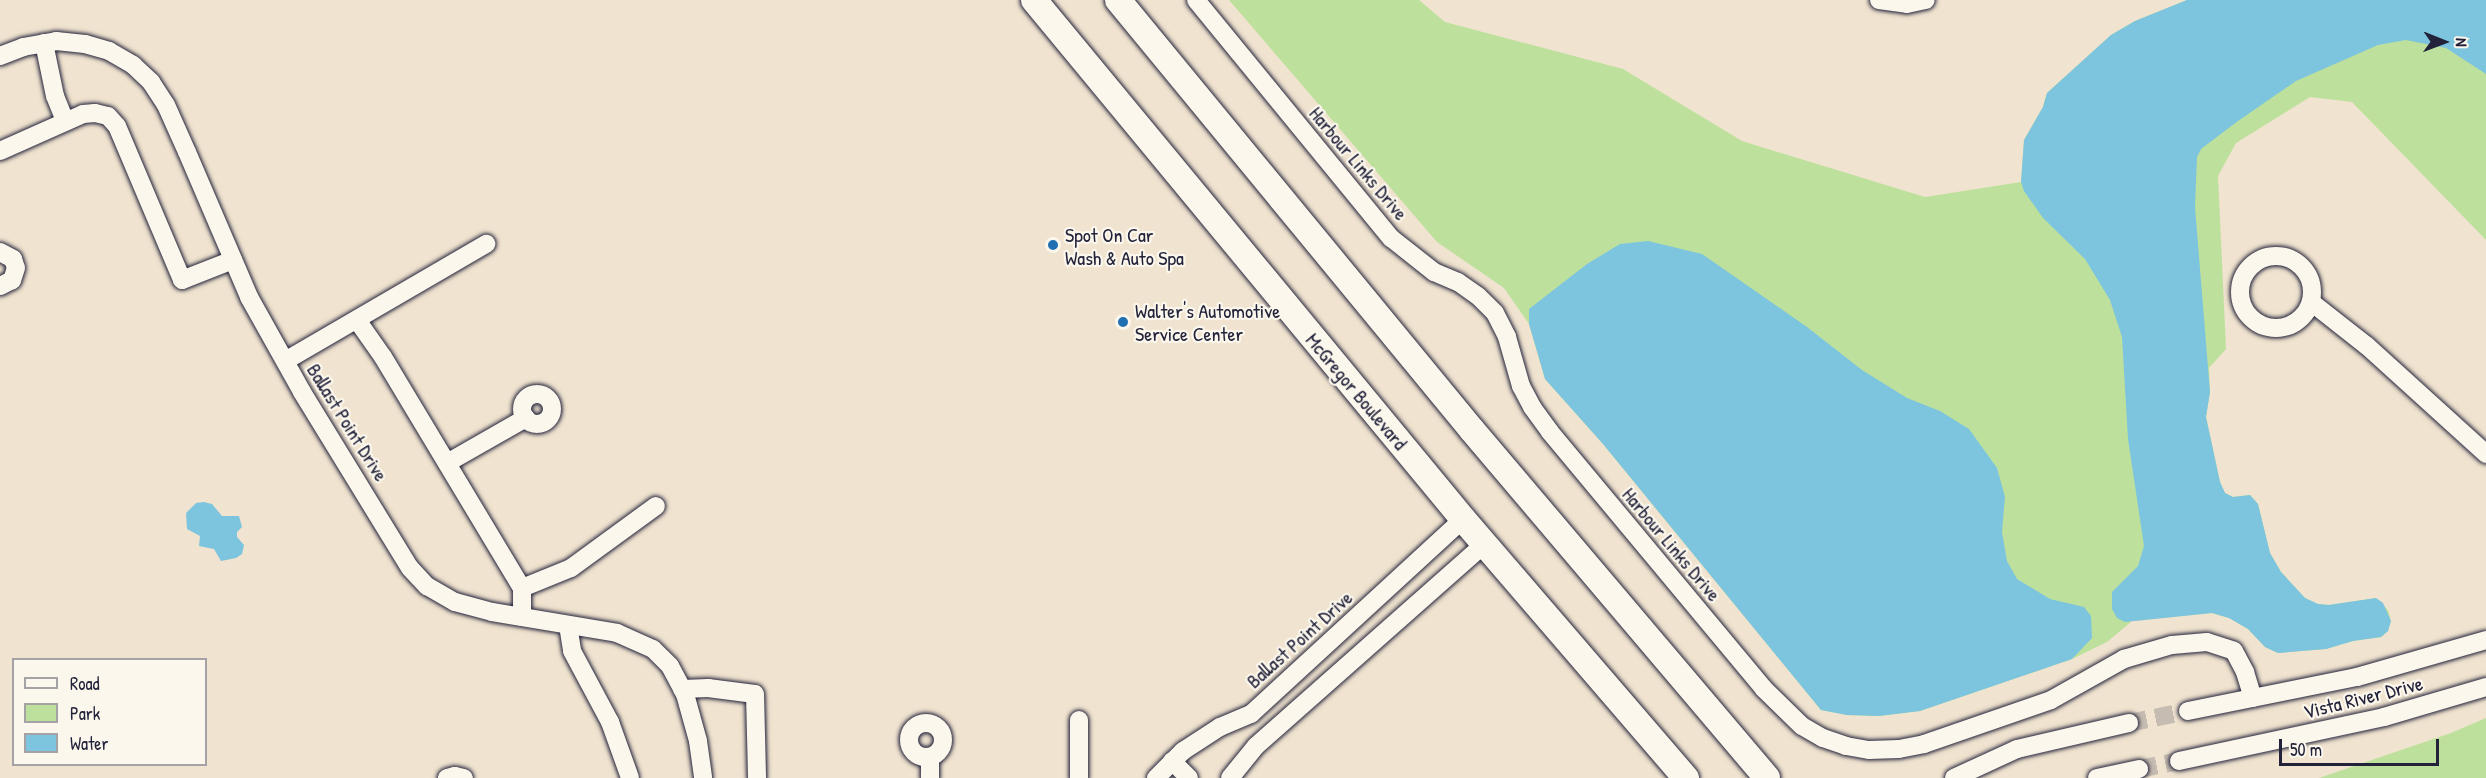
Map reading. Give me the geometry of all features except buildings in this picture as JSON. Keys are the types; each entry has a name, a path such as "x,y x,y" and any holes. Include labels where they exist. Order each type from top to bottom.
{"main road":[{"name":"McGregor Boulevard","path":"1034,0 1463,519 1686,778"},
{"path":"1118,0 1472,430 1767,778"}],"street":[{"name":"Harbour Links Drive","path":"1196,0 1391,238 1434,272 1458,282 1478,296 1495,313 1507,337 1521,386 1532,407 1550,432 1762,688 1802,726 1846,746 1869,750 1899,749 1924,744 2051,700 2124,659 2172,645 2207,642 2234,651 2253,698"},
{"path":"1878,0 1907,4 1926,0"},
{"name":"Ballast Point Drive","path":"0,56 23,47 56,41 85,44 110,51 133,65 151,82 179,133 249,297 285,362 410,568 427,586 455,602 522,617 618,633 653,649 670,666 682,689 698,741 703,778"},
{"path":"44,43 55,96 65,121"},
{"path":"0,151 65,121 95,113 108,116 117,126 182,280 233,260"},
{"path":"285,362 486,244"},
{"path":"0,252 13,260 16,268 12,280 0,286"},
{"path":"2311,302 2306,313 2292,324 2275,328 2263,326 2253,319 2240,299 2243,276 2250,266 2271,255 2289,258 2304,268 2310,278 2311,302 2367,346 2486,454"},
{"path":"357,320 522,588 522,617"},
{"path":"447,464 526,418"},
{"path":"522,588 571,568 656,506"},
{"name":"Ballast Point Drive","path":"1156,778 1172,761 1220,727 1251,714 1463,519"},
{"path":"1230,778 1256,746 1484,544"},
{"path":"568,625 572,651 610,722 630,778"},
{"name":"Vista River Drive","path":"2188,711 2357,677 2486,640"},
{"name":"Vista River Drive","path":"2179,761 2384,717 2486,687"},
{"path":"682,689 719,689 755,694 757,778"},
{"path":"1269,697 1287,720"},
{"path":"1079,720 1080,778"},
{"path":"1954,778 1988,761 2027,746 2129,723"},
{"path":"930,757 930,778"},
{"path":"1172,761 1189,778"},
{"path":"2097,778 2139,769"},
{"path":"447,778 455,776 464,778"}],"green space":[{"path":"1229,0 1419,0 1445,22 1623,69 1742,141 1925,197 2021,182 2024,140 2043,107 2047,93 2111,35 2135,21 2187,0 2486,0 2486,240 2352,102 2310,97 2236,143 2218,176 2226,349 2209,368 2210,392 2206,417 2220,482 2225,493 2233,497 2250,495 2258,504 2270,553 2281,572 2305,598 2318,604 2329,605 2376,598 2388,610 2391,621 2388,631 2381,637 2353,641 2326,649 2278,653 2265,647 2248,629 2229,618 2212,613 2132,621 2107,642 2072,659 1920,711 1879,716 1847,715 1821,710 1603,444 1545,379 1529,324 1504,288 1437,242"},
{"path":"2486,718 2486,778 2319,778 2451,733"}],"water":[{"path":"2187,0 2486,0 2486,74 2446,48 2406,40 2378,45 2296,81 2201,149 2197,157 2195,207 2210,392 2206,417 2220,482 2225,493 2233,497 2250,495 2258,504 2270,553 2281,572 2305,598 2318,604 2329,605 2376,598 2383,603 2391,621 2388,631 2381,637 2353,641 2326,649 2278,653 2265,647 2248,629 2229,618 2212,613 2125,622 2117,618 2112,609 2112,592 2138,566 2144,546 2128,439 2122,337 2110,300 2085,259 2043,218 2024,191 2021,182 2024,140 2043,107 2047,93 2111,35 2135,21"},
{"path":"1648,241 1702,254 1807,327 1862,370 1907,398 1940,411 1969,429 1997,468 2005,497 2002,532 2007,561 2017,579 2050,599 2084,607 2091,616 2092,638 2072,659 1920,711 1879,716 1847,715 1821,710 1603,444 1545,379 1529,324 1529,309 1587,264 1620,244"},
{"path":"196,503 212,504 222,516 239,516 242,527 237,532 237,537 244,545 242,554 236,558 221,561 214,549 199,546 200,536 187,529 186,513"}],"tunnel":[{"path":"2129,723 2188,711"},
{"path":"2139,769 2179,761"}],"place":[{"name":"Spot On Car Wash & Auto Spa","path":"1053,245"},
{"name":"Walter's Automotive Service Center","path":"1123,322"}]}
